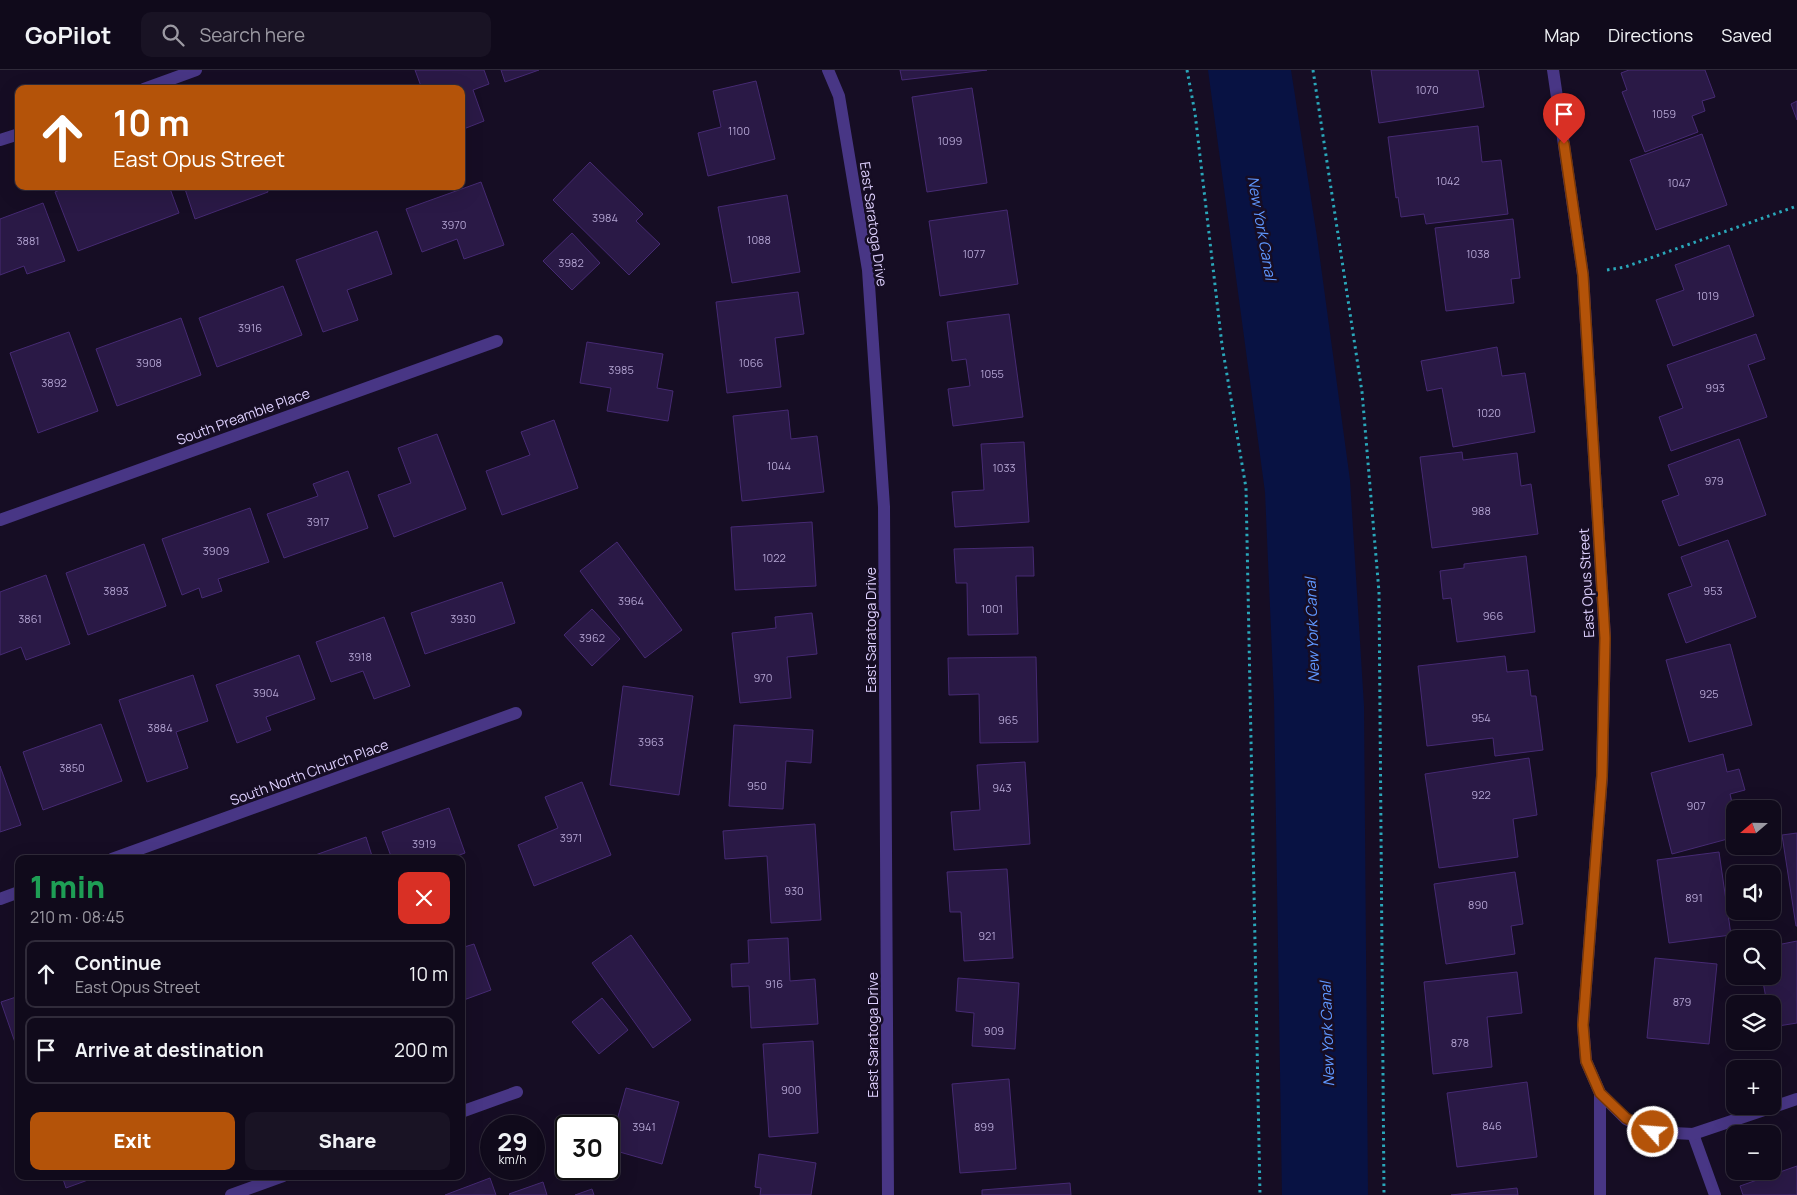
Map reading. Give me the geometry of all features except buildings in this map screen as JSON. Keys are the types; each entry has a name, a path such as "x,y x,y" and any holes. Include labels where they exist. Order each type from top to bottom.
{"street":[{"path":"155,85 196,70"},
{"name":"East Saratoga Drive","path":"828,70 839,96 868,270 884,507 888,1195"},
{"name":"East Opus Street","path":"1553,70 1583,275 1605,638 1602,776 1583,1025 1586,1061 1600,1093"},
{"path":"0,140 15,135"},
{"name":"South Preamble Place","path":"0,520 497,342"},
{"name":"South North Church Place","path":"123,855 516,713"},
{"path":"0,899 15,893"},
{"path":"465,1111 517,1092"},
{"path":"1600,1093 1626,1118 1653,1132 1693,1134 1797,1099"},
{"path":"1600,1093 1600,1195"},
{"path":"1693,1134 1715,1195"},
{"path":"230,1195 271,1180"}],"path":[{"path":"1187,70 1195,113 1222,345 1246,488 1260,1195"},
{"path":"1313,70 1362,392 1379,592 1384,1195"},
{"path":"1608,270 1625,267 1797,206"}],"water":[{"name":"New York Canal","path":"1208,70 1291,70 1317,237 1350,480 1364,706 1368,1195 1282,1195 1274,699 1265,492"}],"route":[{"path":"1564,144 1583,275 1605,638 1602,776 1583,1025 1586,1061 1600,1093 1626,1118 1653,1132"}]}
